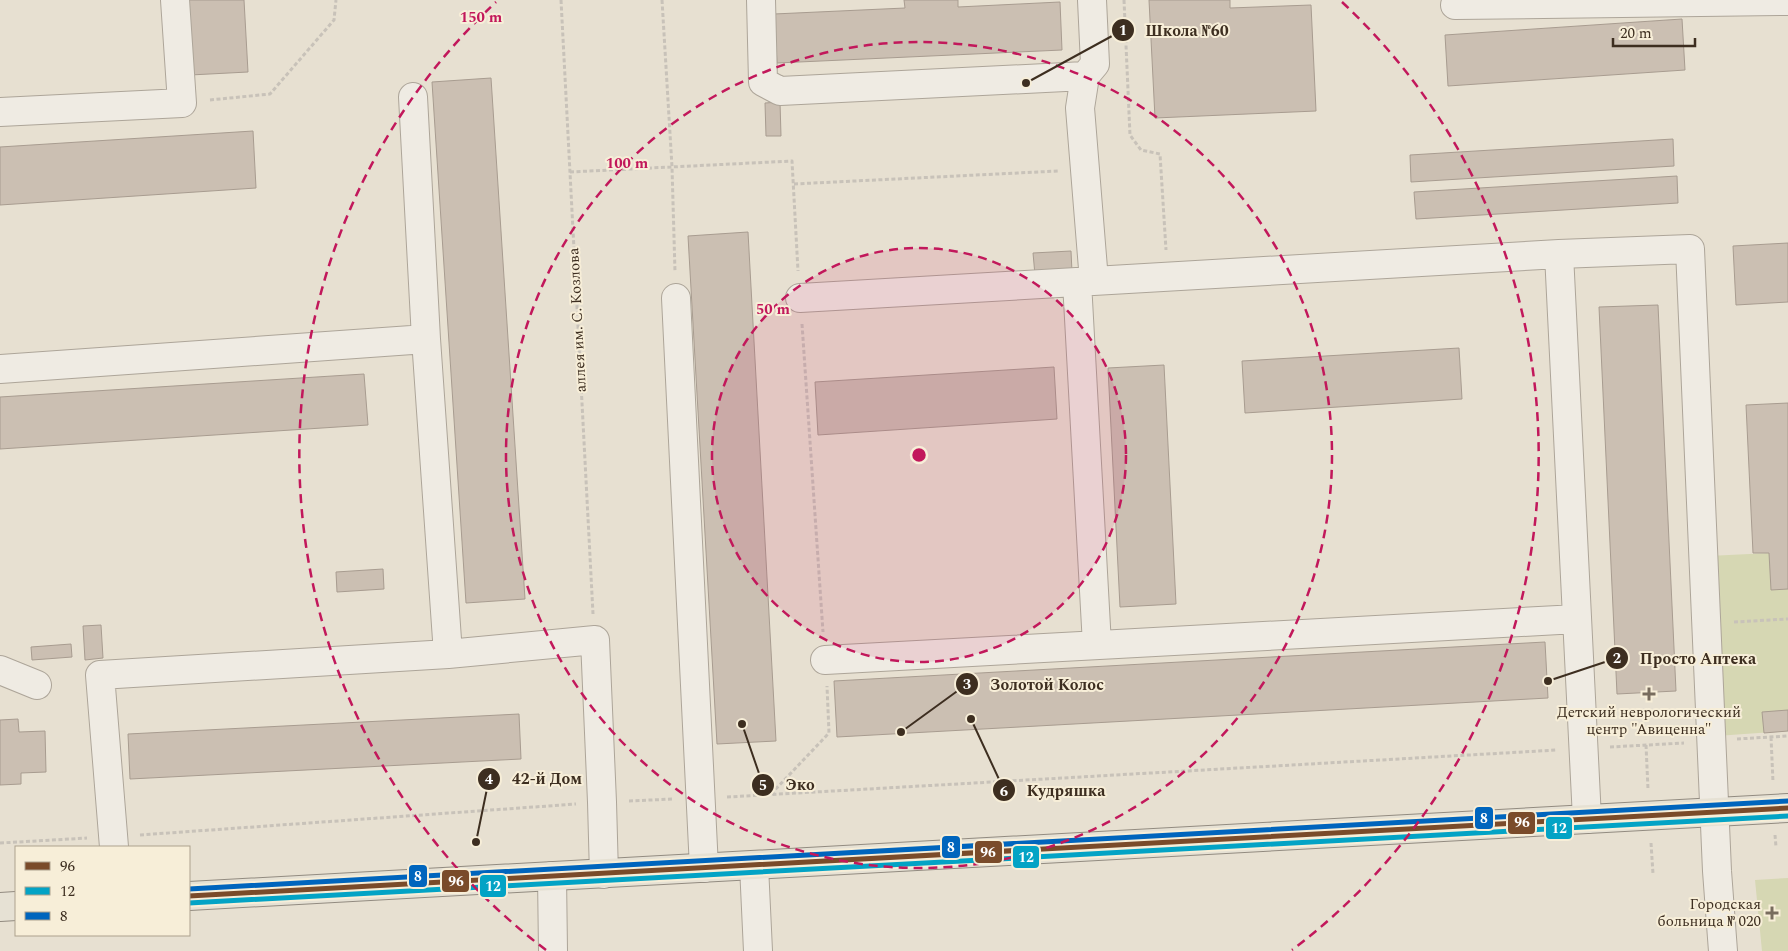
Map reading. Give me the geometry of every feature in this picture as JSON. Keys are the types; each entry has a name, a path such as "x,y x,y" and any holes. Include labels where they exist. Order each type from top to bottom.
{"main road":[{"path":"190,896 1788,808"},
{"path":"0,907 15,906"}],"street":[{"path":"0,112 182,103 175,0"},
{"path":"761,0 763,82 780,90 1086,76"},
{"path":"1092,0 1095,64 1086,76 1080,108 1085,169 1086,281 1097,645"},
{"path":"1455,5 1788,1"},
{"path":"412,97 426,339 448,654"},
{"path":"800,298 1559,254 1690,249 1723,951"},
{"path":"1559,254 1587,819"},
{"path":"676,298 704,868"},
{"path":"0,369 426,339"},
{"path":"825,660 1577,619"},
{"path":"114,842 100,675 448,654 595,640 604,874"},
{"path":"0,670 37,685"},
{"path":"754,866 758,951"},
{"path":"552,876 553,951"}],"path":[{"path":"182,103 270,94 334,20 336,0"},
{"name":"аллея им. С. Козлова","path":"561,0 591,596 595,640"},
{"path":"662,0 672,167 676,298"},
{"path":"1124,0 1130,134 1141,150 1160,154 1167,277"},
{"path":"570,172 792,161 829,733 770,794"},
{"path":"794,184 1085,169"},
{"path":"1707,624 1788,619"},
{"path":"0,843 114,842 602,802 1584,749 1788,736"}],"green space":[{"path":"1788,552 1788,731 1716,736 1708,556"},
{"name":"Городская больница № 020","path":"1788,878 1788,951 1762,951 1755,880"}],"building":[{"path":"185,0 244,0 248,72 190,75"},
{"path":"904,0 958,0 958,7 1060,2 1062,50 777,63 774,14 905,8"},
{"path":"1149,0 1230,0 1230,8 1311,5 1316,111 1155,118"},
{"path":"1682,19 1685,70 1448,86 1445,35"},
{"path":"491,78 525,599 466,603 432,82"},
{"path":"780,102 781,136 766,136 765,103"},
{"path":"253,131 256,188 0,205 0,147"},
{"path":"1673,139 1674,166 1411,182 1410,155"},
{"path":"1677,176 1678,203 1416,219 1414,192"},
{"path":"748,232 776,741 717,744 688,236"},
{"path":"1788,243 1788,302 1736,305 1733,246"},
{"path":"1071,251 1072,272 1035,275 1033,253"},
{"path":"1658,305 1676,691 1617,694 1599,307"},
{"path":"1459,348 1462,399 1245,413 1242,361"},
{"path":"1164,365 1176,604 1120,607 1108,368"},
{"path":"1054,367 1057,419 818,435 815,382"},
{"path":"364,374 368,425 0,449 0,397"},
{"path":"1788,403 1788,589 1771,590 1769,553 1753,553 1746,405"},
{"path":"383,569 384,589 337,592 336,572"},
{"path":"101,625 103,658 85,660 83,626"},
{"path":"1545,642 1548,698 837,737 834,681"},
{"path":"71,644 72,657 32,660 31,647"},
{"path":"1788,710 1788,731 1764,733 1762,712"},
{"path":"519,714 521,759 130,779 128,734"},
{"path":"18,719 19,732 45,731 46,772 21,773 21,784 0,785 0,720"}],"transit line":[{"name":"8","path":"190,889 1788,801"},
{"name":"96","path":"190,896 1788,808"},
{"name":"12","path":"190,903 1788,816"}],"place":[{"name":"Школа №60","path":"1026,83"},
{"name":"Просто Аптека","path":"1548,681"},
{"name":"Детский неврологический центр \"Авиценна\"","path":"1649,694"},
{"name":"Кудряшка","path":"971,719"},
{"name":"Эко","path":"742,724"},
{"name":"Золотой Колос","path":"901,732"},
{"name":"42-й Дом","path":"476,842"},
{"name":"Городская больница № 020","path":"1772,913"}]}
